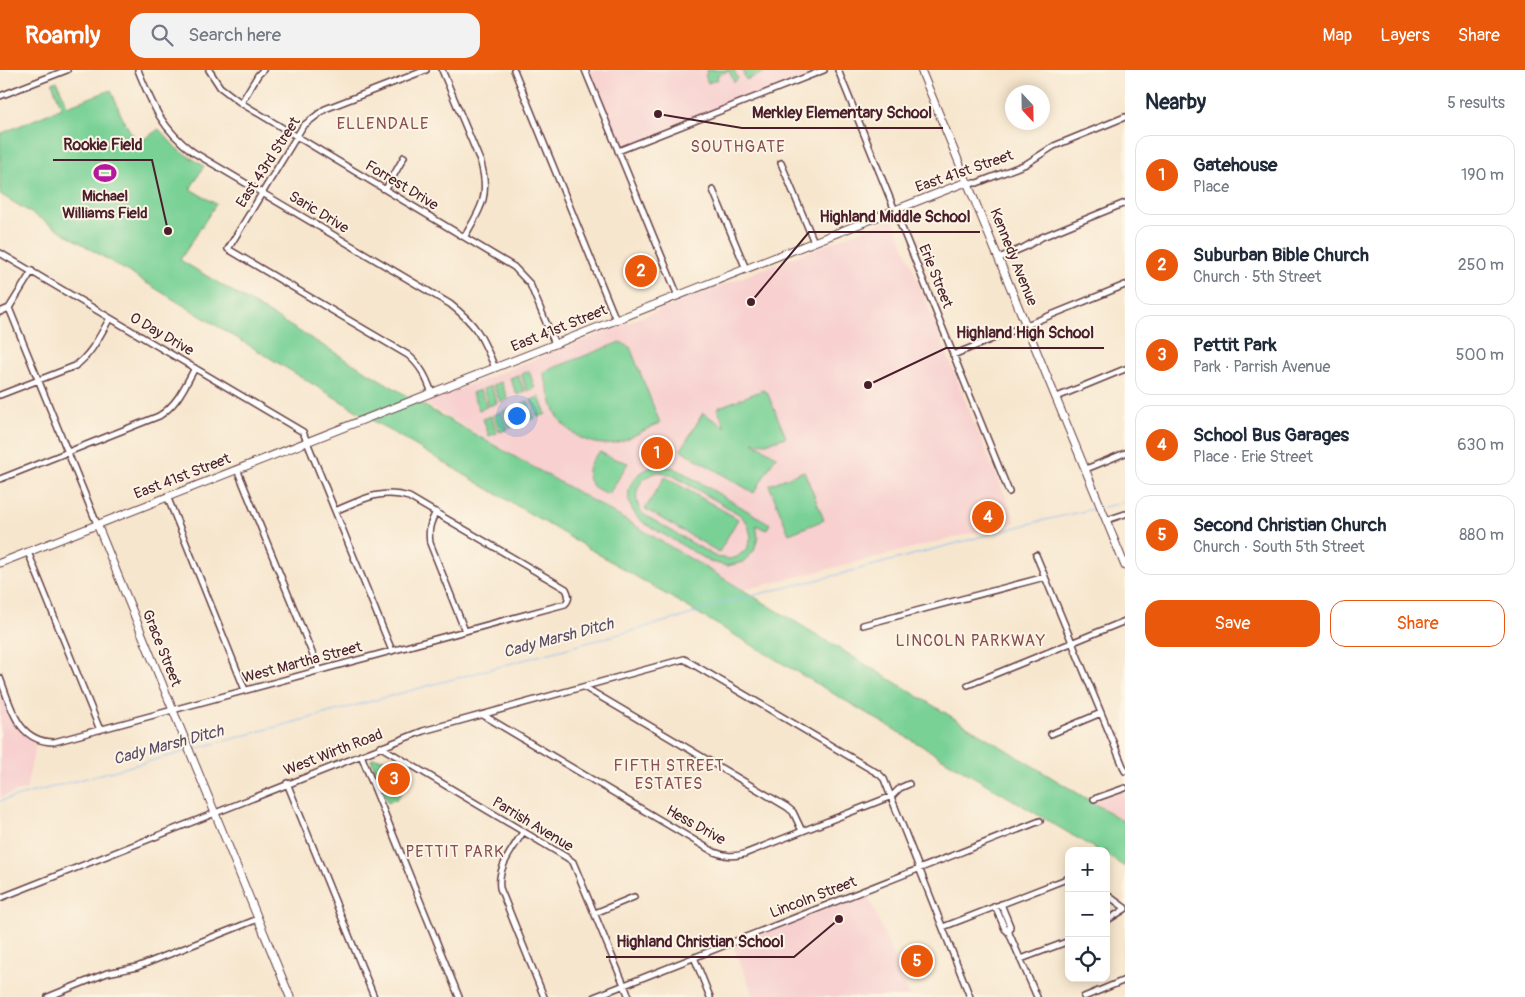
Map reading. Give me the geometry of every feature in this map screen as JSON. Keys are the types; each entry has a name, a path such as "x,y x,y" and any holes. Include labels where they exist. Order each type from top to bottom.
{"street":[{"path":"0,96 67,70"},
{"name":"Saric Drive","path":"138,70 152,104 161,120 175,138 193,152 450,304 474,325 495,368"},
{"name":"Forrest Drive","path":"209,70 220,87 241,103 500,257 522,274 536,296 555,344"},
{"path":"241,103 263,70"},
{"name":"East 43rd Street","path":"426,70 325,109 303,126 228,249 408,355 424,372 432,393"},
{"path":"442,70 481,163 485,179 485,194 481,209 465,236"},
{"path":"514,70 616,320"},
{"path":"585,70 678,296"},
{"path":"618,151 824,70"},
{"name":"Erie Street","path":"838,70 1009,492"},
{"name":"Kennedy Avenue","path":"921,70 1125,566"},
{"name":"East 41st Street","path":"0,562 961,184 977,183 1026,164 1054,146 1125,117"},
{"path":"386,189 404,157"},
{"path":"781,164 814,242"},
{"path":"713,190 746,269"},
{"path":"999,258 1025,247 1042,237 1125,203"},
{"name":"O Day Drive","path":"0,253 303,432 307,441"},
{"path":"0,312 9,308 32,271"},
{"path":"953,355 1125,285"},
{"name":"Grace Street","path":"9,308 290,997"},
{"path":"0,396 75,366 84,360 110,318"},
{"path":"0,479 159,416 175,402 196,368"},
{"path":"1056,397 1125,369"},
{"path":"307,441 392,651"},
{"path":"1086,469 1125,453"},
{"path":"237,469 319,670"},
{"path":"335,511 376,495 397,493 409,497 436,512 428,532 430,543 465,631"},
{"path":"167,496 246,690"},
{"name":"West Martha Street","path":"0,678 20,727 37,740 54,742 565,604 569,597 566,589 436,512"},
{"path":"1105,516 1125,514"},
{"path":"28,552 100,730"},
{"path":"1036,555 1125,771"},
{"path":"863,625 1046,577"},
{"path":"968,685 1125,621"},
{"name":"West Wirth Road","path":"0,898 287,783 423,731 684,659 879,774 884,779 892,796"},
{"path":"584,687 787,807 797,819 802,831"},
{"path":"1051,734 1101,713"},
{"name":"Hess Drive","path":"483,714 706,847 723,855 734,856 744,854 892,796 900,788 909,784"},
{"name":"Parrish Avenue","path":"381,747 572,862 629,997"},
{"path":"361,755 459,997"},
{"path":"287,783 374,997"},
{"path":"1094,799 1125,788"},
{"path":"892,796 970,997"},
{"name":"Lincoln Street","path":"594,997 1040,821"},
{"path":"523,832 500,870 500,888 544,997"},
{"path":"942,927 1065,880"},
{"path":"595,913 634,897"},
{"path":"1110,897 1125,908 1110,917"},
{"path":"998,905 1010,926 1009,932 1038,997"},
{"path":"48,997 107,973 137,967 258,919"},
{"path":"1021,959 1065,942"},
{"path":"694,957 710,997"},
{"path":"1084,997 1125,980"},
{"path":"64,991 66,997"}],"shaded area":[{"path":"585,70 824,70 618,151"},
{"path":"893,218 973,420 1016,522 743,590 424,403"},
{"path":"0,678 17,722 37,740 26,789 0,797"},
{"path":"1125,789 1125,822 1093,802"},
{"path":"867,893 910,997 754,997 733,945"}],"green space":[{"path":"706,70 734,70 738,79 734,82 729,71 717,75 718,79 708,83 705,75 707,74"},
{"path":"742,70 770,70 746,80"},
{"path":"57,81 67,106 111,90 121,115 137,144 159,129 177,149 204,166 190,189 216,204 180,260 414,400 602,506 1125,822 1125,867 1110,858 1110,847 1092,847 367,417 0,194 0,134 62,108 52,83"},
{"path":"620,342 630,347 660,423 623,440 604,444 594,443 575,434 561,421 554,408 543,372"},
{"path":"529,371 535,388 527,391 521,374"},
{"path":"518,375 525,392 517,395 510,378"},
{"path":"501,382 508,399 500,402 493,385"},
{"path":"491,386 497,403 489,406 483,389"},
{"path":"480,390 487,407 479,410 472,393"},
{"path":"763,390 767,392 786,437 767,443 753,442 776,456 754,493 681,450 703,413 725,427 717,408"},
{"path":"539,397 546,414 538,417 531,400"},
{"path":"528,401 535,418 527,421 521,404"},
{"path":"511,408 518,425 510,428 503,411"},
{"path":"501,412 508,429 500,432 493,415"},
{"path":"491,416 497,433 489,436 483,419"},
{"path":"600,452 628,463 609,494 594,487 588,478 588,468"},
{"path":"660,465 675,468 770,524 766,530 756,525 758,537 754,551 743,562 727,566 711,562 644,523 630,506 628,497 633,480 649,468","holes":["660,472 672,475 739,514 748,524 751,537 747,549 737,557 730,559 716,557 643,514 637,500 638,487 647,477 653,474"]},
{"path":"804,471 824,520 789,534 769,485"},
{"path":"665,477 738,519 719,552 645,509"},
{"name":"PETTIT PARK","path":"371,759 386,759 413,775 397,799 388,803"}],"waterway":[{"name":"Cady Marsh Ditch","path":"1104,507 1125,502"},
{"name":"Cady Marsh Ditch","path":"191,750 686,616 718,604 837,575 1036,522 1098,508"},
{"name":"Cady Marsh Ditch","path":"0,801 188,751"}],"place":[{"name":"Merkley Elementary School","path":"658,114"},
{"name":"Michael Williams Field","path":"105,173"},
{"name":"Rookie Field","path":"168,231"},
{"name":"Suburban Bible Church","path":"641,271"},
{"name":"Highland Middle School","path":"751,302"},
{"name":"Highland High School","path":"868,385"},
{"name":"Gatehouse","path":"657,453"},
{"name":"School Bus Garages","path":"988,517"},
{"name":"Pettit Park","path":"394,779"},
{"name":"Highland Christian School","path":"839,919"},
{"name":"Second Christian Church","path":"917,961"}],"district":[{"name":"ELLENDALE","path":"383,123"},
{"name":"SOUTHGATE","path":"738,146"},
{"name":"LINCOLN PARKWAY","path":"971,640"},
{"name":"FIFTH STREET ESTATES","path":"669,774"},
{"name":"PETTIT PARK","path":"455,851"}]}
